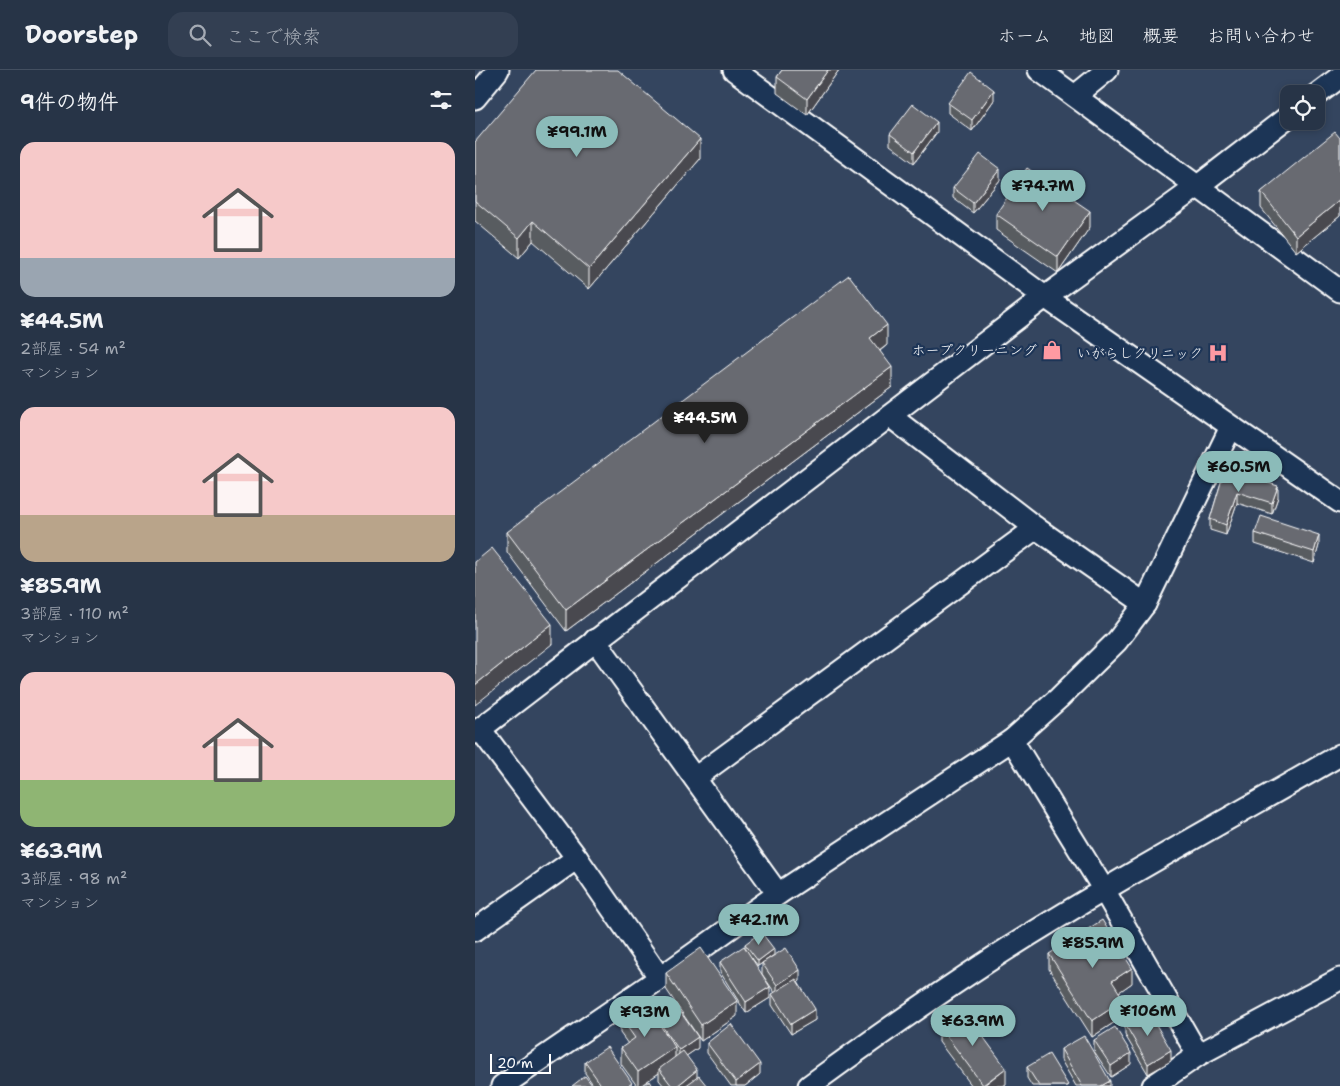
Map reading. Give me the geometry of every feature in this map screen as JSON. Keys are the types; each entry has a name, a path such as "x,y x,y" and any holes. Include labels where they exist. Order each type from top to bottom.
{"street":[{"path":"475,98 498,70"},
{"path":"1039,70 1340,291"},
{"path":"1075,96 1107,70"},
{"path":"742,72 1045,297 1340,502"},
{"path":"1325,88 1340,76"},
{"path":"660,978 577,858 478,731 1045,297 1199,186 1280,123"},
{"path":"891,416 1036,528 1145,604"},
{"path":"513,1083 778,894 1012,740 1059,698 1117,641 1145,604 1231,427"},
{"path":"695,778 1036,528"},
{"path":"595,640 778,894"},
{"path":"1012,740 1104,890 1198,1055"},
{"path":"809,1086 865,1045 993,958 1104,890 1340,755"},
{"path":"475,930 577,858"},
{"path":"1153,1086 1198,1055 1340,979"}],"building":[{"path":"536,70 618,70 700,139 589,269 533,221 519,238 475,201 475,142"},
{"path":"782,70 828,70 807,99 777,77"},
{"path":"971,72 994,90 972,120 948,103"},
{"path":"913,104 937,122 914,152 890,134"},
{"path":"1335,132 1340,138 1340,200 1296,236 1261,192"},
{"path":"980,154 1000,169 973,203 953,188"},
{"path":"1027,168 1090,211 1058,257 996,214"},
{"path":"849,275 887,325 870,338 892,367 566,610 507,532"},
{"path":"1225,469 1278,486 1272,503 1237,492 1226,525 1210,519"},
{"path":"1261,516 1319,535 1314,552 1255,533"},
{"path":"492,548 552,624 475,685 475,562"},
{"path":"1102,920 1132,968 1112,981 1124,1000 1092,1021 1049,954"},
{"path":"761,932 774,949 758,961 745,944"},
{"path":"744,946 770,987 746,1002 720,962"},
{"path":"701,948 737,1001 701,1025 666,973"},
{"path":"786,948 800,970 777,985 762,963"},
{"path":"796,979 815,1009 791,1024 772,994"},
{"path":"643,1001 675,1047 638,1072 621,1048 635,1038 620,1017"},
{"path":"674,1003 698,1037 679,1050 655,1016"},
{"path":"963,1009 1006,1068 983,1085 939,1026"},
{"path":"1148,1011 1171,1050 1148,1064 1125,1024"},
{"path":"731,1024 760,1064 736,1082 707,1043"},
{"path":"1115,1027 1131,1053 1111,1066 1094,1040"},
{"path":"1084,1036 1110,1081 1101,1086 1082,1086 1061,1049"},
{"path":"607,1047 632,1083 628,1086 602,1086 585,1062"},
{"path":"683,1051 697,1070 677,1086 672,1086 659,1069"},
{"path":"1049,1054 1068,1085 1039,1086 1027,1067"},
{"path":"585,1076 593,1086 572,1086"},
{"path":"699,1076 707,1086 685,1086"},
{"path":"650,1081 653,1086 643,1086"}],"place":[{"name":"ホープクリーニング","path":"1052,350"},
{"name":"いがらしクリニック","path":"1218,353"}]}
